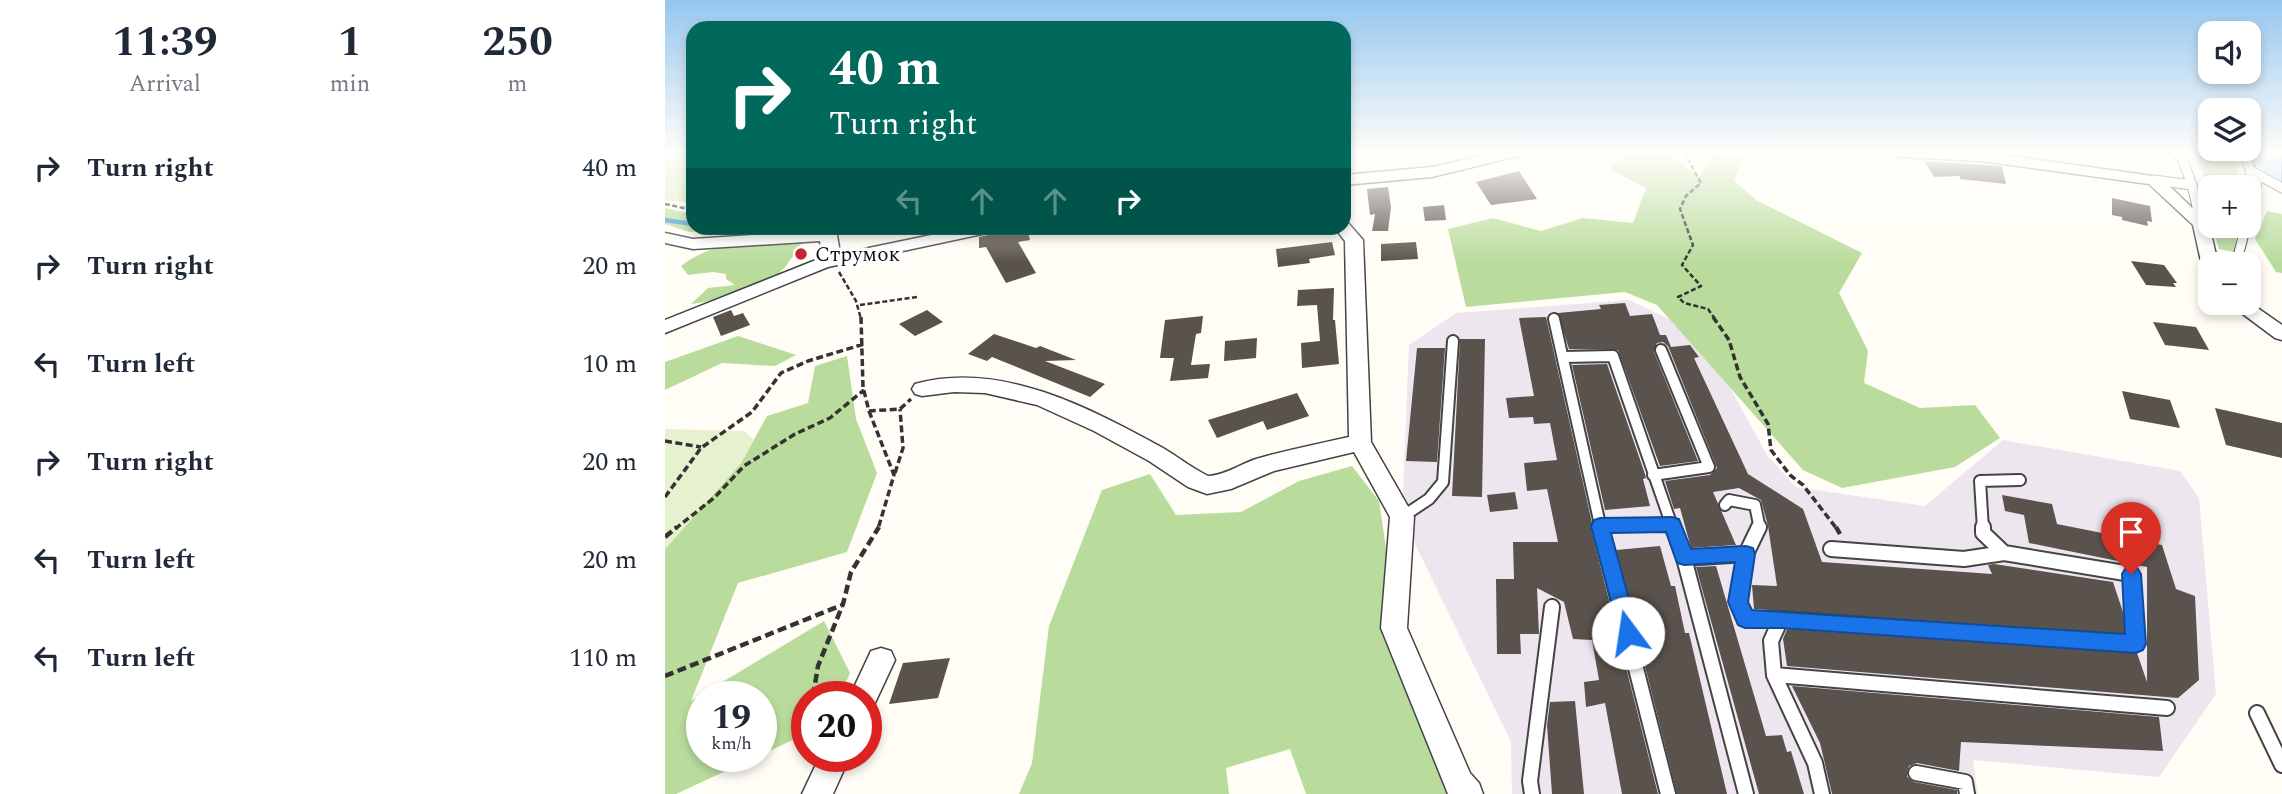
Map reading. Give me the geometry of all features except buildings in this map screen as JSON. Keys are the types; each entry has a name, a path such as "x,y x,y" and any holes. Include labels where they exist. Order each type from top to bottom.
{"street":[{"path":"2164,189 2198,221"},
{"path":"665,238 693,244 828,235 830,247 823,262"},
{"path":"665,327 823,262 953,235"},
{"path":"1349,235 1354,240 1360,442 1402,517 1394,628 1459,784 1468,794"},
{"path":"2254,315 2282,334"},
{"path":"922,390 946,385 980,384 1040,398 1123,437 1203,484 1221,485 1245,471 1360,442"},
{"path":"871,681 881,660"},
{"path":"817,794 827,772"}],"lane":[{"path":"2193,189 2198,211"},
{"path":"1554,319 1600,526 1668,794"},
{"path":"1402,517 1429,499 1443,482 1454,341"},
{"path":"1653,475 1709,467 1661,350"},
{"path":"1564,357 1613,356 1684,558 1746,794"},
{"path":"2004,553 1983,533 1980,481 2020,480"},
{"path":"1725,505 1728,499 1755,505 1760,530 1746,554 1738,602 1745,619 1781,619 2136,644 2131,574 2004,553 1964,559 1831,549"},
{"path":"1600,526 1672,524"},
{"path":"1684,558 1746,554"},
{"path":"1532,794 1530,781 1552,607"},
{"path":"1781,619 1771,641 1774,675 1815,764 1822,794"},
{"path":"1774,675 2167,708"},
{"path":"2257,713 2282,765"},
{"path":"1916,773 1965,782 1967,794"}],"path":[{"path":"1695,189 1686,196 1680,209 1693,245 1682,265 1701,286 1678,297 1684,303 1708,309 1729,340 1740,377 1768,424 1771,450 1790,475 1803,485 1828,515 1844,541 1864,552"},
{"path":"665,204 686,208"},
{"path":"823,262 841,273 860,305 864,344 864,390 869,411 894,475"},
{"path":"860,305 917,297"},
{"path":"665,497 701,447 752,412 781,373 808,361 864,344"},
{"path":"665,537 715,497 744,466 795,434 830,418 864,390"},
{"path":"869,411 900,409 922,390"},
{"path":"816,681 818,666 843,604 851,572 878,530 903,448 900,409"},
{"path":"665,441 701,447"},
{"path":"665,489 674,485"},
{"path":"665,676 843,604"}],"shaded area":[{"path":"1629,300 1673,321 1728,384 1767,455 1796,487 1925,506 2003,440 2180,471 2199,498 2216,694 2159,777 1973,760 1978,794 1512,794 1511,742 1402,517 1409,345 1456,313"}],"green space":[{"path":"665,189 686,189 686,202 665,200"},
{"path":"1646,189 1743,189 1756,200 1862,253 1839,293 1868,351 1864,383 1920,408 1975,405 2000,438 1955,467 1842,488 1803,470 1657,305 1625,292 1466,307 1448,229 1493,218 1541,231 1583,218 1633,223"},
{"path":"665,208 686,212 686,231 665,224"},
{"path":"2267,211 2282,214 2282,273 2276,272 2255,239 2261,238 2261,225"},
{"path":"791,238 802,243 785,267 771,279 737,293 691,304 708,288 735,285 726,279 726,274 713,272 688,275 681,266 693,258 733,244"},
{"path":"2216,238 2236,238 2235,252 2219,249"},
{"path":"738,336 796,355 775,366 722,363 665,390 665,362"},
{"path":"847,356 856,419 877,473 847,552 738,583 699,681 686,681 686,772 723,772 676,794 665,794 665,549 741,463 767,416 808,403 815,366"},
{"path":"665,429 744,431 754,440 741,463 665,549"},
{"path":"1352,466 1379,501 1389,568 1386,633 1448,794 1306,794 1290,749 1226,768 1229,794 1019,794 1032,763 1049,626 1102,490 1150,474 1176,515 1241,512 1299,481"},
{"path":"824,621 850,673 847,681 791,681 791,741 777,747 777,681 724,681"}],"waterway":[{"path":"665,220 686,223"}],"place":[{"name":"Струмок","path":"801,254"}],"route":[{"path":"1628,633 1600,526 1672,524 1684,558 1746,554 1738,602 1745,619 1781,619 2136,644 2131,574"}]}
